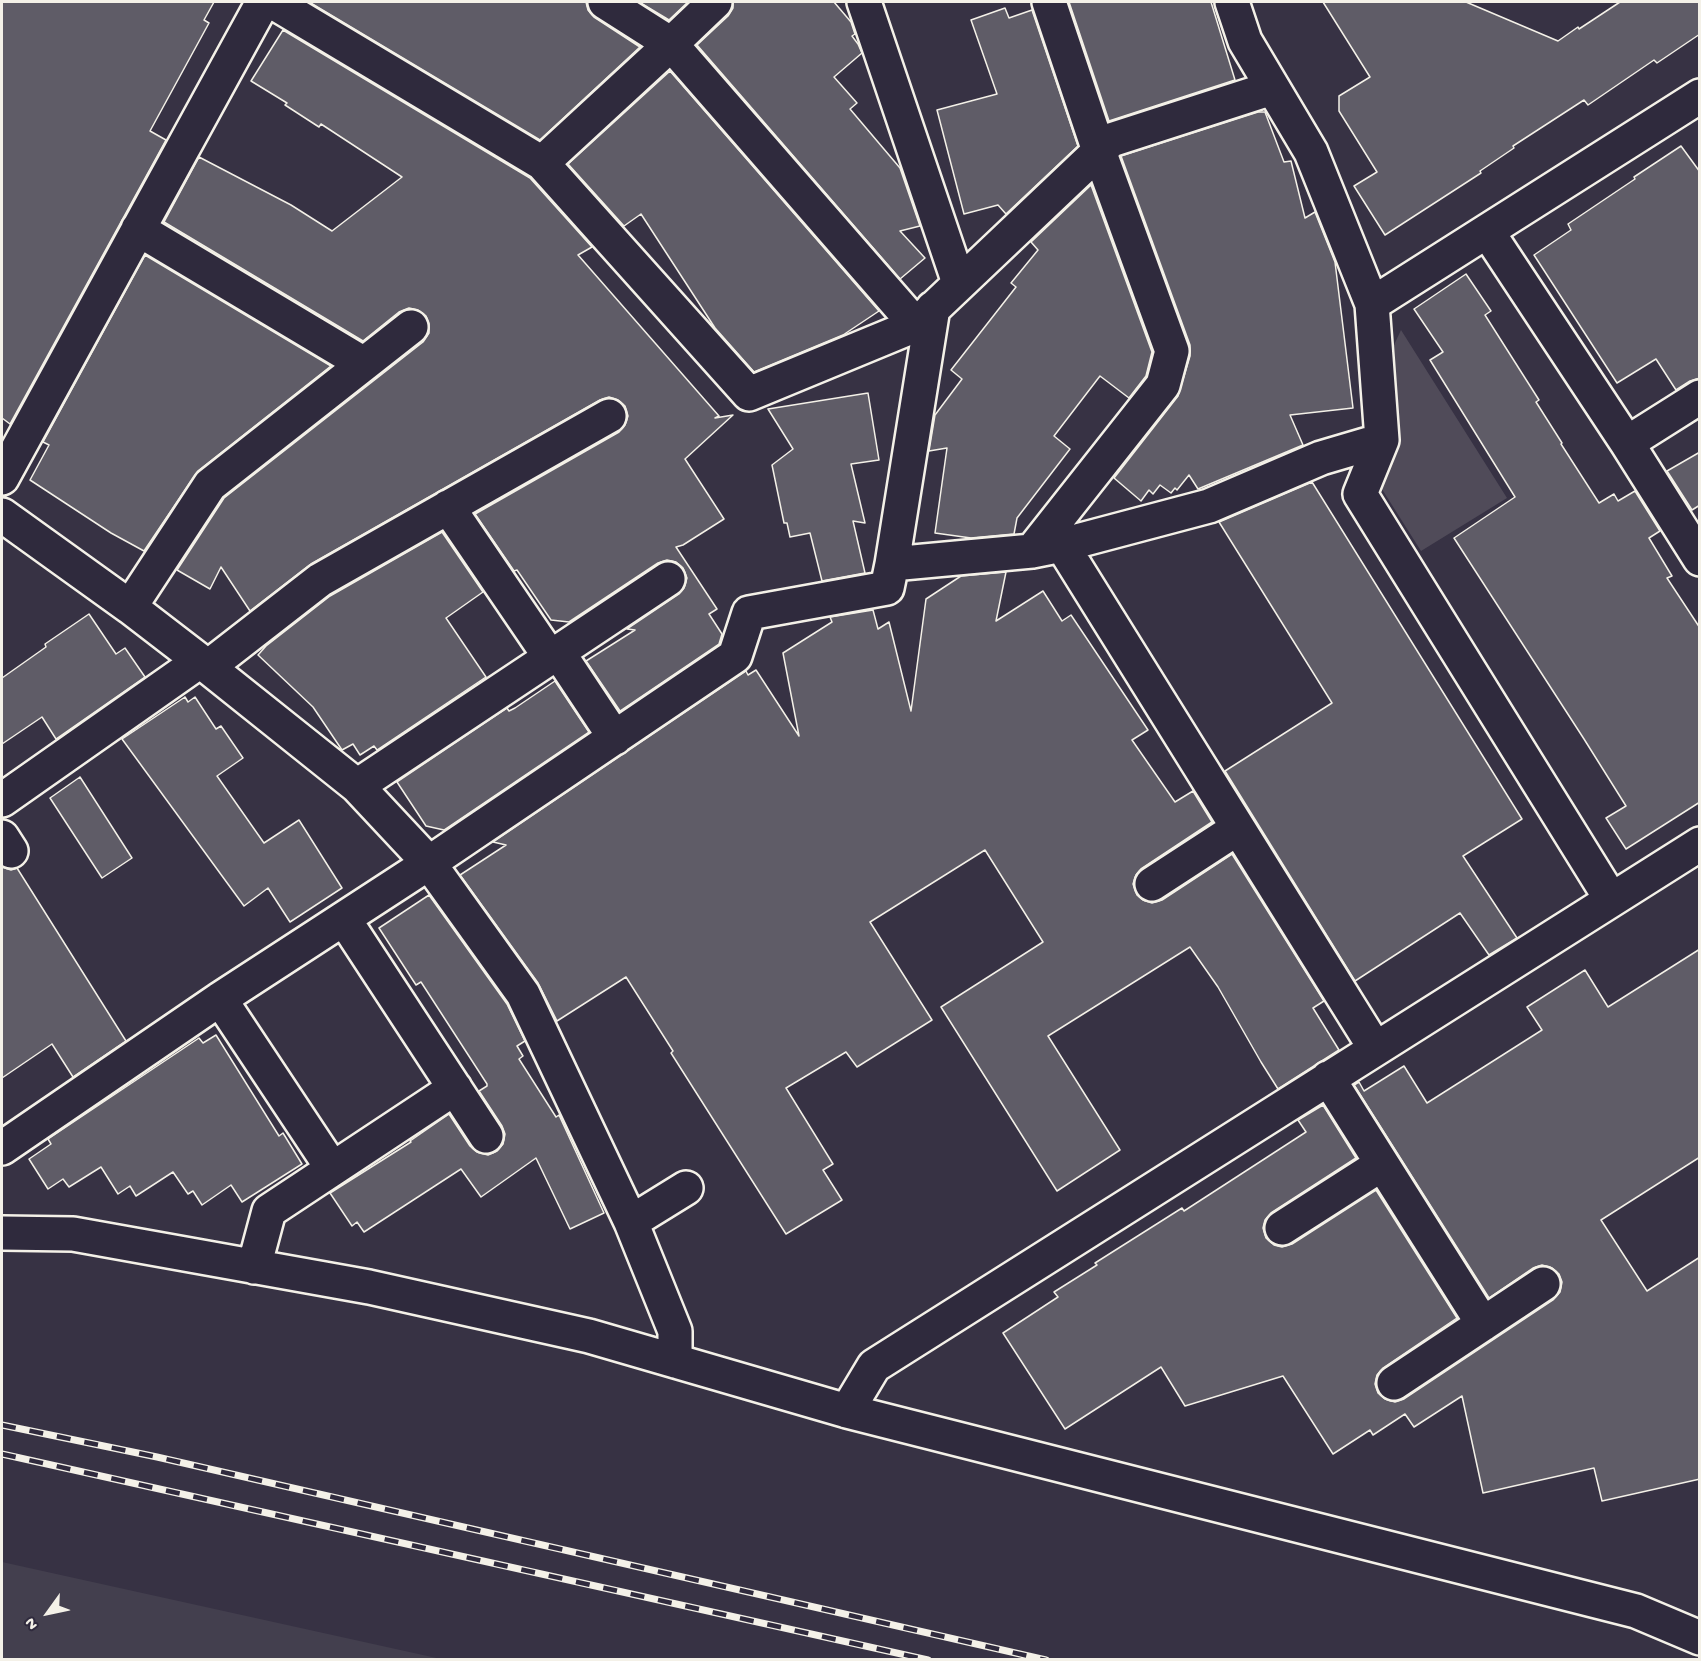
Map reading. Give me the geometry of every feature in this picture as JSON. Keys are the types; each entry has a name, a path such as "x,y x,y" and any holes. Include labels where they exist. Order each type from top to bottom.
{"street":[{"path":"2,478 263,2"},
{"path":"273,2 542,163 749,394 924,317 1111,141 1272,88"},
{"path":"605,2 671,44 924,317"},
{"path":"542,163 715,2"},
{"path":"864,2 959,283"},
{"path":"1047,548 1163,385 1172,351 1099,151 1049,2"},
{"path":"1232,2 1245,41 1311,152 1372,304 1382,440 1360,494 1611,899"},
{"path":"1372,304 1700,96"},
{"path":"138,229 364,364"},
{"path":"1487,231 1628,443 1700,559"},
{"path":"2,1148 220,999 429,863 735,656 749,613 887,588 924,317"},
{"path":"130,608 210,485 411,327"},
{"path":"1628,443 1700,397"},
{"path":"2,800 204,664 320,580 609,416"},
{"path":"892,564 1047,548 1209,506 1321,458 1382,440"},
{"path":"448,507 615,738"},
{"path":"2,514 204,664 357,786 429,863 523,994 631,1222 675,1331 675,1361"},
{"path":"1047,548 1238,828 1375,1048"},
{"path":"357,786 668,579"},
{"path":"1152,884 1238,828"},
{"path":"846,1411 874,1366 1700,844"},
{"path":"344,919 486,1136"},
{"path":"220,999 332,1168"},
{"path":"1328,1078 1483,1324"},
{"path":"254,1267 268,1211 455,1088"},
{"path":"1282,1228 1382,1164"},
{"path":"631,1222 686,1188"},
{"path":"2,1233 72,1234 369,1287 589,1336 846,1411 1636,1611 1700,1638"},
{"path":"1394,1383 1543,1284"}],"shaded area":[{"path":"1401,330 1507,498 1421,551 1380,486 1397,438 1394,345"},
{"path":"2,1562 441,1659 2,1659"}],"building":[{"path":"2,2 214,2 204,20 209,23 150,131 166,140 10,424 2,418"},
{"path":"309,2 586,2 588,10 594,17 640,47 540,140"},
{"path":"639,2 688,2 669,20"},
{"path":"733,2 834,2 851,22 855,34 852,36 862,53 834,77 857,103 850,109 900,168 920,226 900,231 925,258 900,279 697,45 728,16 733,8"},
{"path":"1069,2 1211,2 1235,80 1109,121"},
{"path":"1323,2 1466,2 1558,41 1620,2 1700,2 1700,34 1657,63 1654,60 1588,105 1584,100 1513,146 1514,148 1480,171 1481,173 1385,235 1354,186 1377,172 1339,111 1339,96 1370,77"},
{"path":"1005,8 1009,18 1032,10 1078,146 1006,214 998,205 964,214 937,110 997,94 971,20"},
{"path":"283,30 530,178 592,247 578,255 719,416 715,418 733,415 685,459 724,519 676,547 717,609 709,614 722,634 719,644 620,711 586,661 635,630 627,629 679,594 687,578 683,568 676,562 667,560 658,563 569,622 551,620 475,514 619,432 628,416 625,406 609,397 311,564 250,611 221,567 210,589 177,570 224,498 423,342 429,333 426,316 418,310 409,308 399,312 363,341 164,222 199,157 291,205 332,231 402,177 321,124 319,127 285,105 287,103 251,81"},
{"path":"670,71 879,311 843,335 754,372 715,328 641,214 624,226 568,164"},
{"path":"1258,112 1265,112 1284,162 1291,161 1305,218 1315,212 1335,262 1353,408 1290,415 1303,445 1198,489 1189,475 1177,490 1175,488 1171,493 1160,485 1153,494 1149,490 1141,501 1114,478 1178,396 1190,356 1190,345 1121,156"},
{"path":"1681,146 1700,172 1700,378 1676,390 1656,359 1617,383 1534,255 1571,230 1568,224"},
{"path":"1091,185 1152,352 1146,376 1129,398 1100,376 1054,436 1070,449 1017,518 1014,534 971,538 935,533 947,448 929,451 935,415 962,379 951,370 1016,287 1011,283 1038,250 1031,242"},
{"path":"145,255 331,366 198,471 144,551 111,533 30,480 49,445 43,442"},
{"path":"1466,274 1491,311 1485,315 1539,400 1536,402 1599,503 1614,494 1618,501 1635,491 1660,531 1649,538 1672,576 1667,578 1700,628 1700,802 1626,849 1606,818 1626,806 1454,538 1515,497 1430,360 1443,352 1414,309"},
{"path":"868,393 879,460 851,464 865,523 853,521 865,573 822,581 810,533 790,537 787,523 784,523 772,465 793,449 768,409"},
{"path":"1700,452 1700,505 1692,510 1667,471"},
{"path":"1312,482 1522,819 1463,856 1517,938 1489,955 1460,913 1355,981 1225,771 1332,703 1219,522"},
{"path":"442,532 483,592 446,618 486,677 377,750 374,746 360,755 353,744 342,750 313,707 258,655 266,646 330,596"},
{"path":"1006,572 996,621 1043,591 1062,621 1071,615 1148,730 1132,740 1175,802 1193,791 1212,822 1141,869 1133,884 1137,895 1152,903 1162,900 1232,854 1324,1001 1313,1008 1339,1050 1278,1089 1218,987 1190,947 1048,1036 1120,1150 1057,1191 941,1007 1043,942 985,850 870,922 932,1020 857,1067 846,1052 786,1088 833,1164 823,1170 842,1200 786,1234 671,1053 673,1051 626,977 557,1021 538,983 460,875 506,845 493,842 746,671 748,675 756,670 799,736 783,653 832,622 830,617 873,610 878,629 889,622 911,711 926,599 961,576"},
{"path":"89,614 116,654 125,648 145,677 56,739 42,717 2,744 2,678 46,647 45,644"},
{"path":"555,681 589,732 444,830 426,826 397,782 507,708 509,711 515,708"},
{"path":"185,697 188,702 195,697 216,729 221,726 243,758 217,776 264,843 299,820 342,888 290,922 268,888 244,906 122,739"},
{"path":"80,777 132,858 102,878 50,798"},
{"path":"2,867 11,870 17,868 126,1041 73,1077 52,1044 2,1078"},
{"path":"429,895 507,1004 525,1041 517,1046 523,1056 519,1059 556,1117 559,1115 604,1213 570,1229 536,1158 481,1197 461,1169 364,1232 357,1222 352,1226 330,1193 411,1142 449,1114 470,1146 477,1152 488,1155 497,1151 503,1144 505,1134 502,1126 479,1091 487,1084 421,982 416,985 379,928"},
{"path":"1700,949 1700,1157 1601,1220 1647,1291 1700,1257 1700,1479 1602,1501 1594,1468 1483,1493 1462,1396 1414,1427 1405,1414 1373,1435 1370,1430 1333,1454 1283,1376 1185,1406 1161,1367 1065,1429 1003,1333 1058,1297 1054,1292 1097,1265 1095,1263 1182,1208 1184,1211 1306,1132 1298,1120 1323,1105 1356,1158 1271,1213 1265,1220 1263,1228 1266,1238 1274,1245 1282,1247 1292,1244 1376,1190 1457,1318 1383,1368 1377,1375 1375,1384 1378,1393 1385,1399 1395,1402 1404,1399 1553,1300 1560,1292 1562,1282 1559,1274 1552,1268 1542,1265 1533,1268 1489,1298 1354,1085 1359,1082 1364,1091 1404,1066 1427,1103 1542,1030 1527,1007 1585,970 1608,1007"},
{"path":"216,1035 279,1136 283,1133 302,1164 242,1202 231,1185 202,1205 193,1191 188,1194 173,1172 136,1196 130,1186 118,1194 101,1167 69,1187 63,1179 48,1189 29,1159 51,1144 48,1139 199,1038 203,1043"}],"railway":[{"path":"2,1425 157,1457 1046,1660"},
{"path":"2,1454 928,1660"}]}
